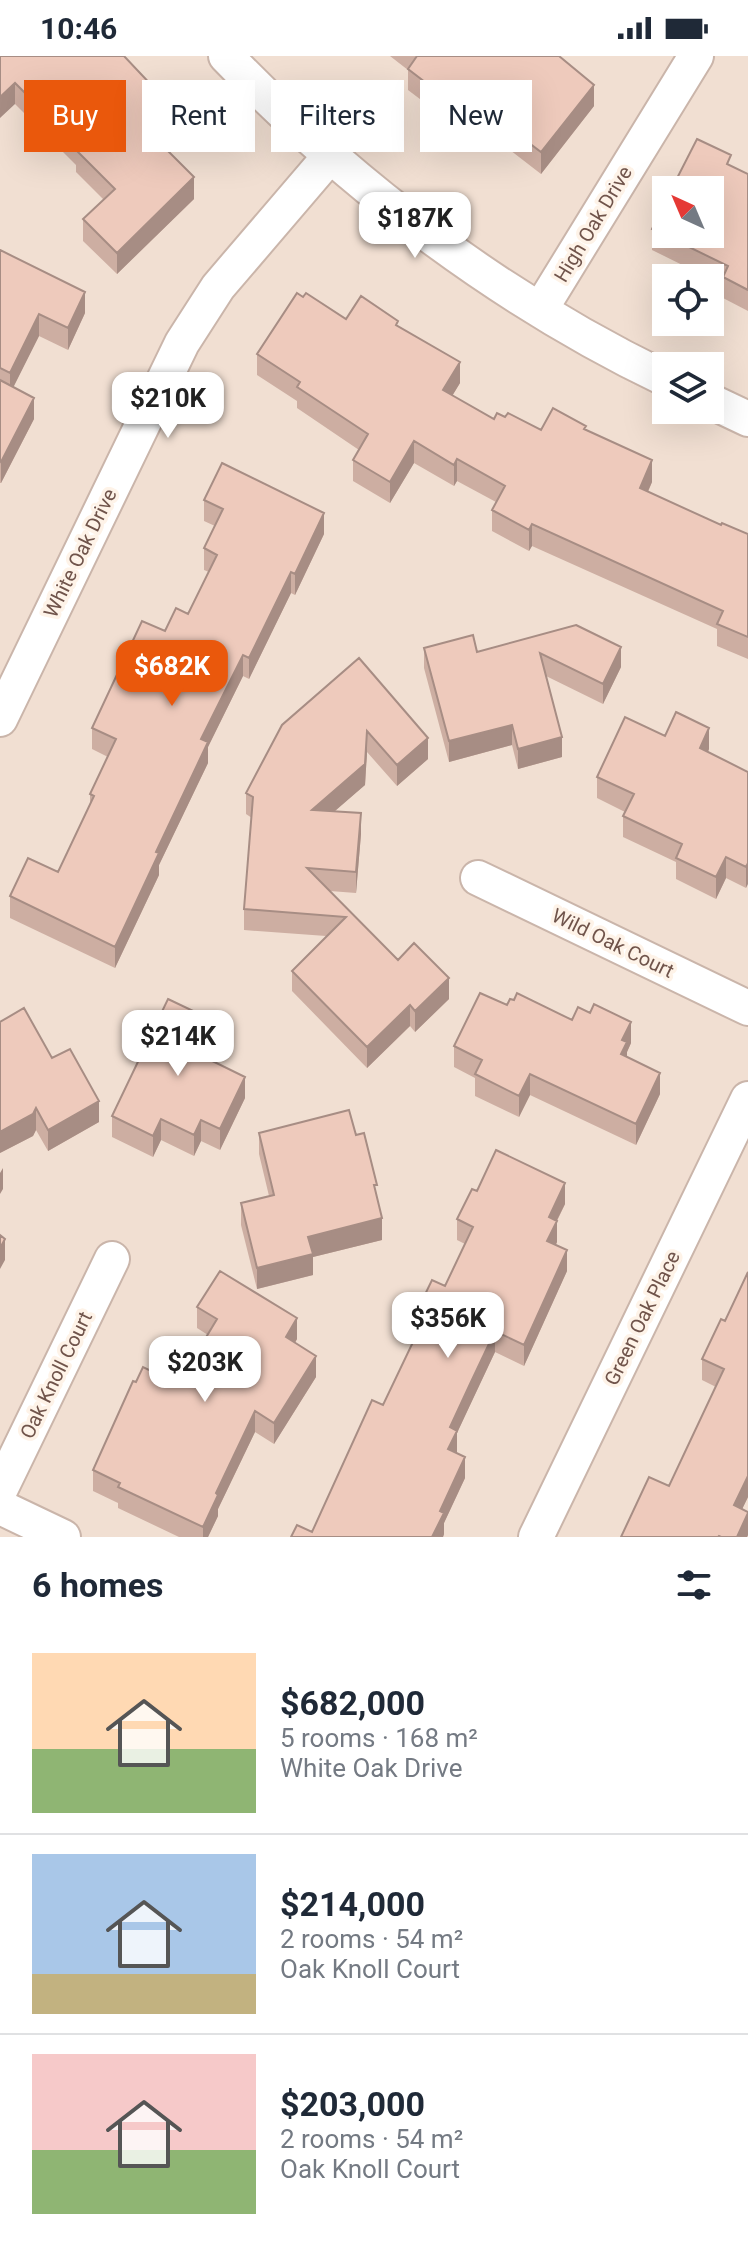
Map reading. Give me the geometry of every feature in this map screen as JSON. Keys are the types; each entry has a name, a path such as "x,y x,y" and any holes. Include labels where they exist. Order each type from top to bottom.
{"street":[{"path":"226,56 330,156 425,232 540,310 652,371"},
{"name":"High Oak Drive","path":"540,310 696,56"},
{"name":"White Oak Drive","path":"0,719 182,343 218,287 330,156"},
{"path":"724,408 748,419"},
{"name":"Wild Oak Court","path":"478,878 748,1008"},
{"name":"Green Oak Place","path":"536,1537 748,1099"},
{"name":"Oak Knoll Court","path":"0,1490 112,1259"},
{"path":"0,1507 63,1537"}],"shaded area":[{"path":"0,56 748,56 748,1537 0,1537"}],"building":[{"path":"0,56 124,56 147,80 142,80 142,152 169,152 194,177 117,253 83,219 115,189 78,152 126,152 126,80 24,80 24,92 15,83 0,97"},
{"path":"417,56 559,56 594,85 541,152 532,145 532,80 422,80 408,69"},
{"path":"697,139 731,155 727,164 748,174 748,290 724,278 728,266 691,248 724,248 724,176 678,176"},
{"path":"0,250 85,292 68,328 39,314 10,373 0,368"},
{"path":"297,293 303,297 306,293 346,319 361,296 398,321 396,325 460,362 443,390 494,419 497,413 505,417 508,413 541,430 553,408 586,426 584,429 652,460 640,488 748,534 748,637 717,624 723,611 532,524 529,530 492,510 505,486 457,459 454,465 414,441 390,482 353,460 368,434 297,387 300,382 257,354"},
{"path":"0,380 34,398 1,462 0,461"},
{"path":"222,463 324,513 295,574 291,572 249,658 243,655 201,739 208,742 115,947 10,896 28,858 58,872 94,796 90,794 116,739 92,728 142,621 165,631 176,608 188,614 217,555 204,548 223,509 204,500"},
{"path":"576,625 621,647 603,684 540,653 562,737 518,749 512,725 449,741 424,648 473,635 477,652"},
{"path":"359,658 428,738 397,765 367,731 365,764 312,810 361,813 356,872 307,868 398,960 414,943 449,978 415,1011 410,1005 367,1047 292,971 346,917 244,909 253,797 246,793 282,725"},
{"path":"676,712 709,728 700,748 748,772 746,867 726,857 716,877 676,858 682,844 623,816 634,794 597,777 625,717 665,736"},
{"path":"480,993 507,1005 517,993 572,1020 578,1007 590,1013 594,1004 631,1022 622,1040 627,1042 621,1054 660,1073 636,1124 530,1074 519,1096 475,1074 482,1060 454,1046"},
{"path":"168,999 212,1020 196,1053 245,1077 220,1129 201,1120 194,1135 161,1119 153,1136 112,1116"},
{"path":"24,1008 52,1058 70,1049 99,1101 48,1130 36,1108 33,1114 0,1132 0,1022"},
{"path":"349,1110 356,1135 364,1133 382,1218 308,1237 313,1254 257,1268 241,1203 274,1195 259,1133"},
{"path":"496,1150 565,1183 549,1217 557,1221 547,1241 567,1250 524,1345 495,1331 470,1384 450,1427 457,1431 448,1449 465,1457 440,1511 444,1513 432,1537 291,1537 297,1525 312,1532 372,1400 383,1405 424,1319 415,1315 432,1280 445,1286 473,1227 457,1219 472,1189 477,1191"},
{"path":"220,1271 297,1318 286,1337 316,1356 274,1423 255,1411 203,1527 118,1487 120,1483 93,1470 133,1381 136,1382 143,1367 178,1384 217,1319 197,1307"},
{"path":"748,1272 748,1476 734,1505 748,1513 737,1537 621,1537 649,1477 669,1486 724,1369 702,1359 721,1319 725,1321"}]}
